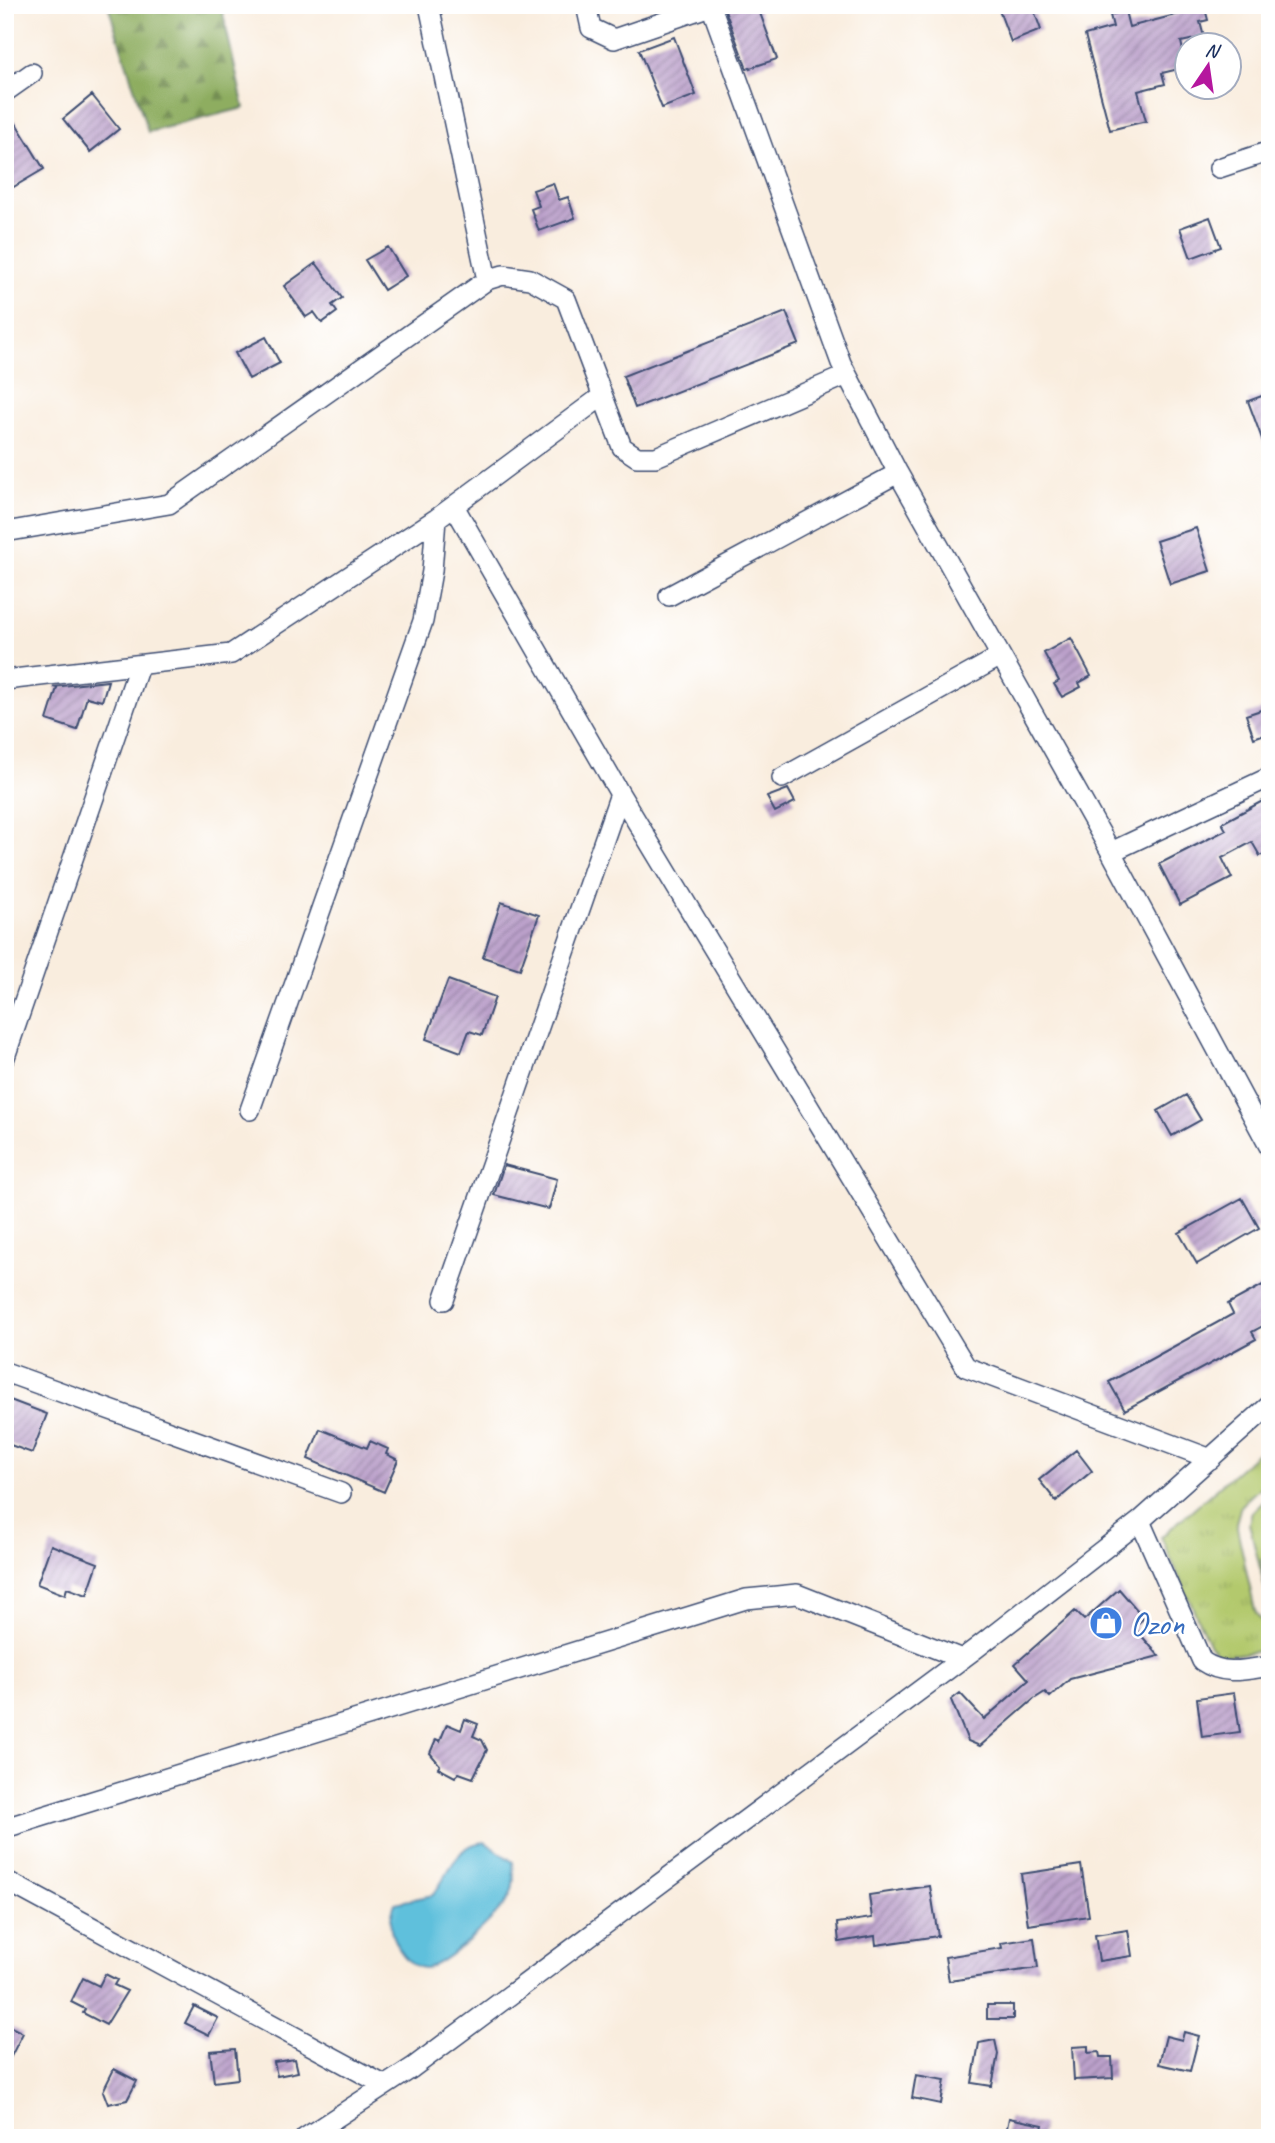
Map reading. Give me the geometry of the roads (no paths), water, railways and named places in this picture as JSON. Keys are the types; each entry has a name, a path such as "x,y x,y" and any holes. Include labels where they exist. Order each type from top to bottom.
{"street":[{"path":"429,5 487,280"},
{"path":"586,5 591,28 614,38 712,6 847,375 898,473 1111,852 1270,1148"},
{"path":"5,92 32,73"},
{"path":"1219,168 1270,151"},
{"path":"5,532 169,504 487,280 503,275 530,279 565,299 622,447 637,457 656,457 847,375"},
{"path":"5,680 231,654 436,519 601,397"},
{"path":"669,596 898,473"},
{"path":"454,506 620,794 966,1367 1211,1459"},
{"path":"250,1110 423,621 432,570 436,519"},
{"path":"782,778 1001,656"},
{"path":"5,1057 139,666"},
{"path":"1111,852 1270,777"},
{"path":"444,1300 620,794"},
{"path":"5,1372 341,1493"},
{"path":"305,2138 434,2052 962,1659 1140,1521 1270,1405"},
{"path":"1140,1521 1202,1661 1216,1670 1233,1672 1270,1666"},
{"path":"5,1828 746,1599 797,1594 962,1659"},
{"path":"5,1880 384,2085"}],"water":[{"path":"485,1842 513,1862 513,1885 508,1899 483,1928 444,1959 425,1968 413,1964 403,1955 391,1930 395,1903 433,1895 460,1854 475,1844"}],"place":[{"name":"Ozon","path":"1106,1623"}]}
